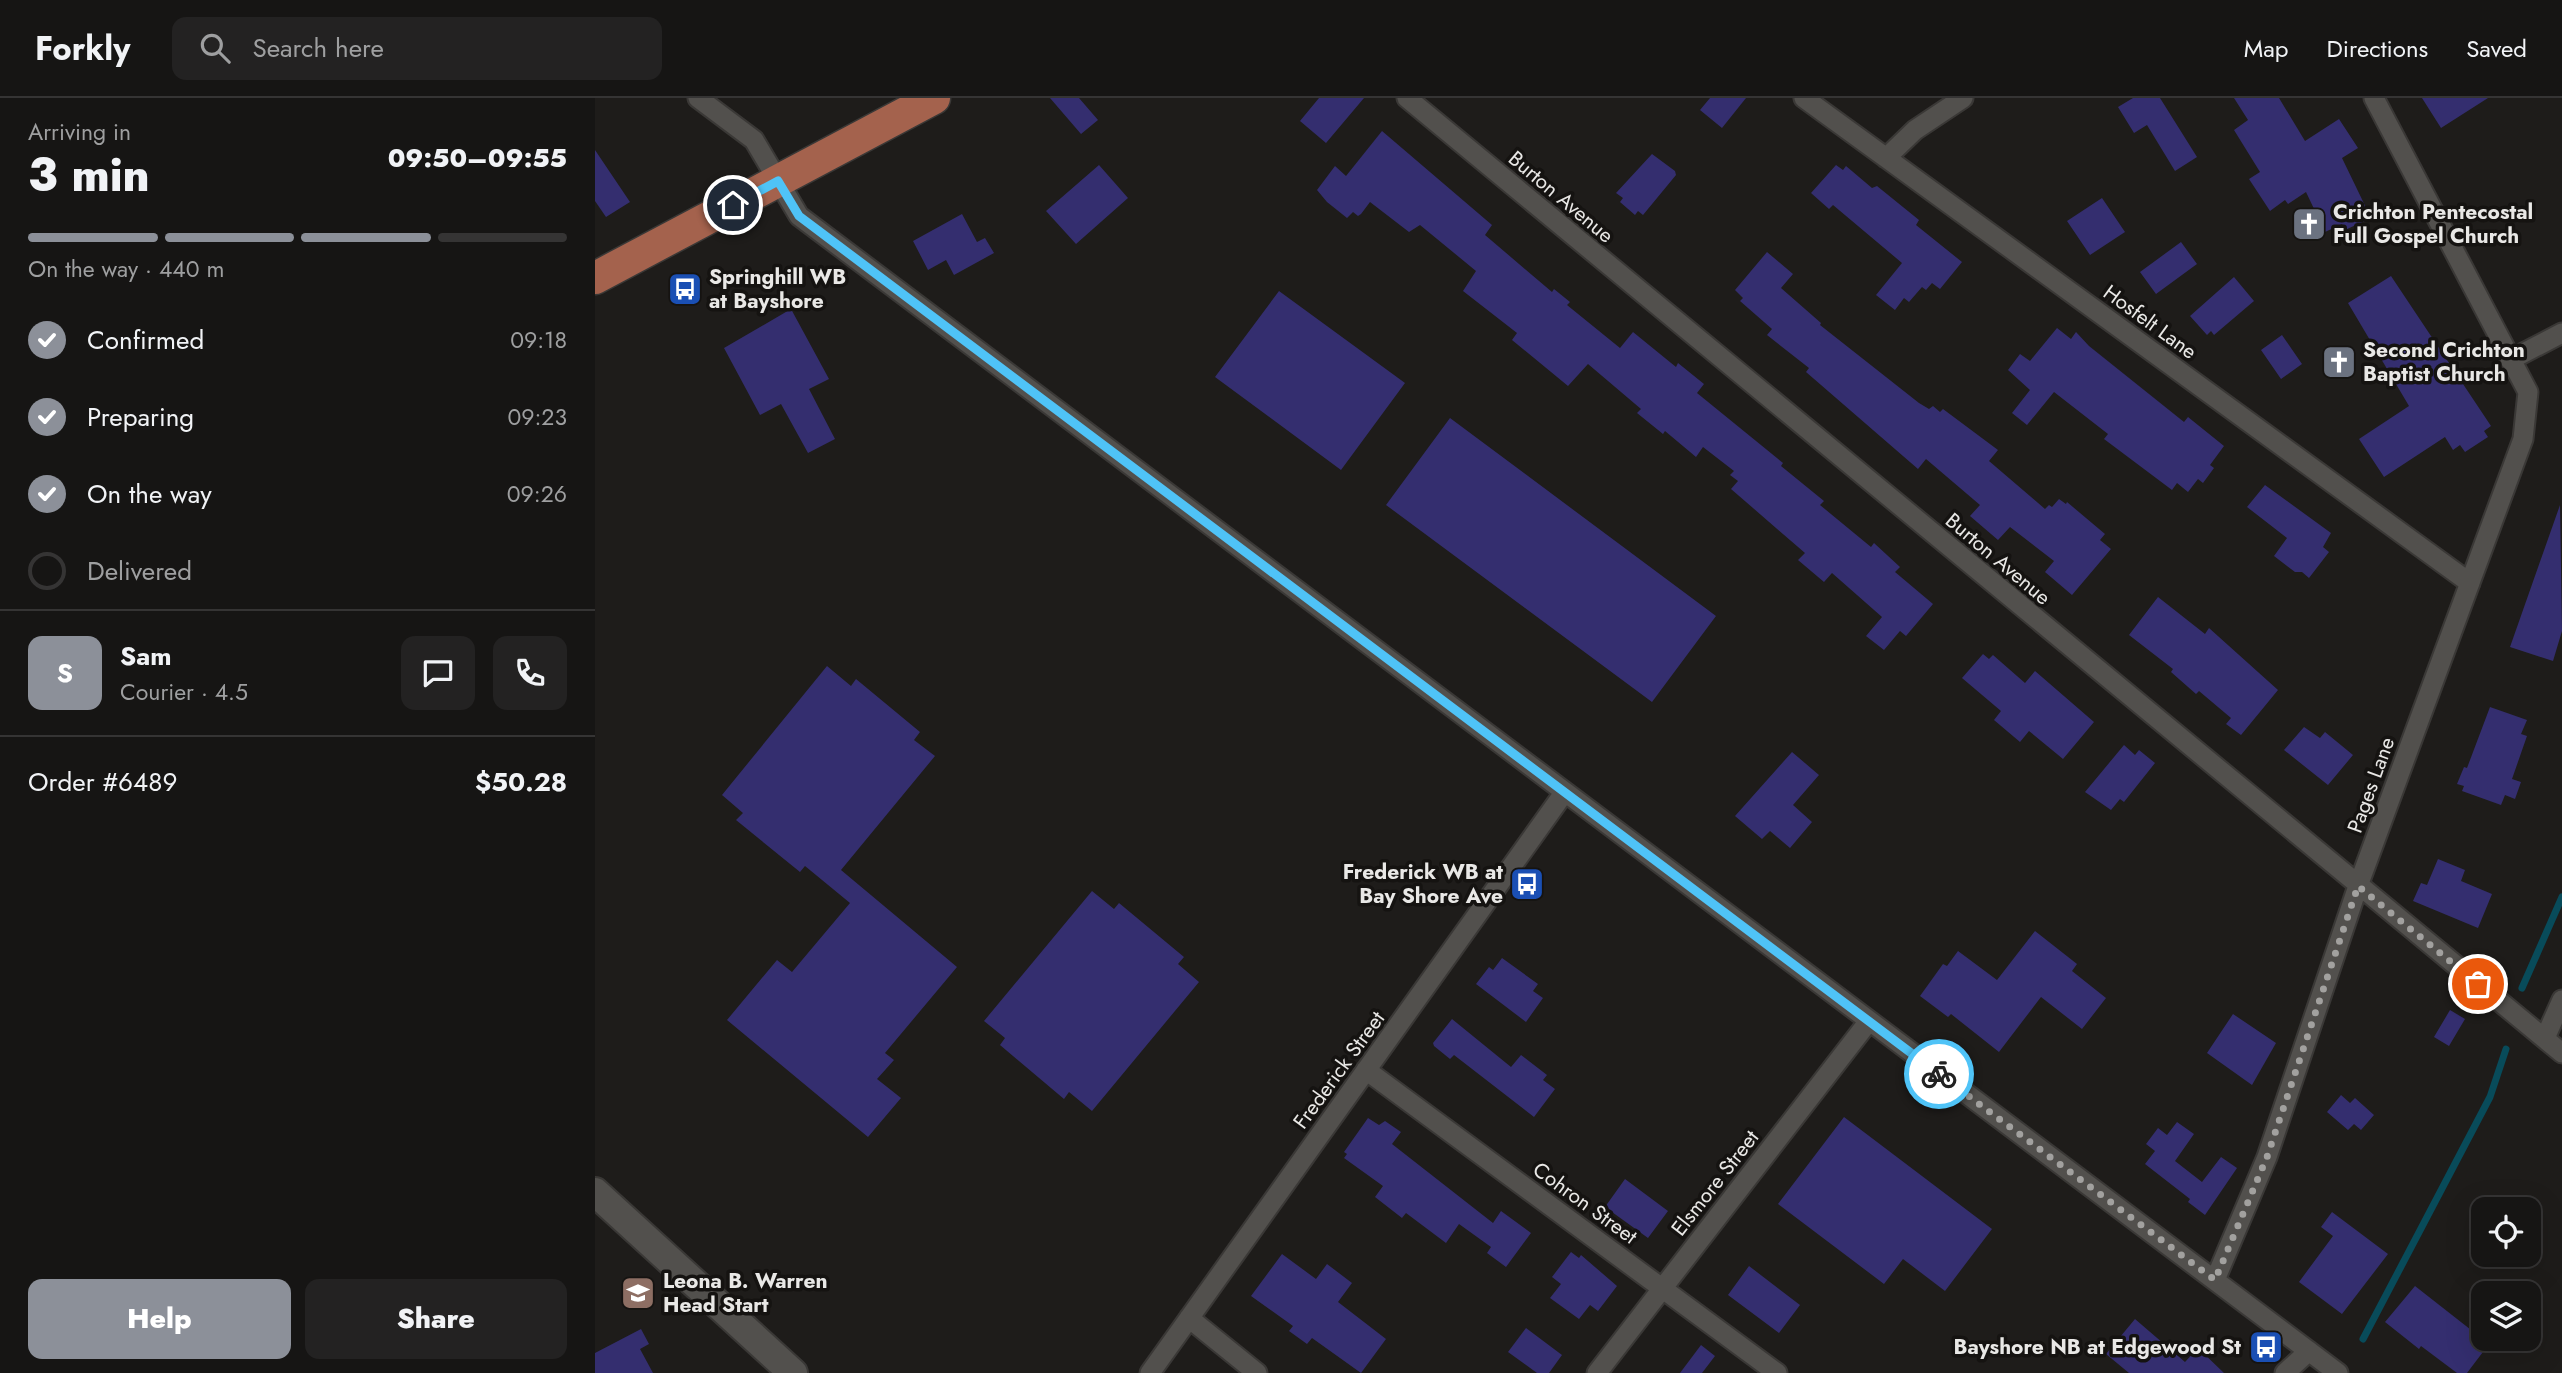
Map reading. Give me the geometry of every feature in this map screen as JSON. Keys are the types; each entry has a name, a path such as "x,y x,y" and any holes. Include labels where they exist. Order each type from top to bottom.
{"main road":[{"path":"595,278 935,98"}],"street":[{"path":"698,98 754,140 799,216 2338,1373"},
{"name":"Burton Avenue","path":"1407,98 2562,1053"},
{"name":"Hosfelt Lane","path":"1804,98 2470,583"},
{"path":"1886,158 1915,130 1963,98"},
{"name":"Pages Lane","path":"2215,1280 2267,1157 2358,886 2523,439 2528,393 2374,98"},
{"path":"2510,360 2562,333"},
{"name":"Frederick Street","path":"1150,1373 1564,793"},
{"path":"2545,1038 2562,1000"},
{"name":"Elsmore Street","path":"1597,1373 1869,1021"},
{"name":"Cohron Street","path":"1366,1070 1777,1373"},
{"path":"595,1192 793,1373"},
{"path":"1189,1318 1257,1373"},
{"path":"2285,1373 2309,1351"}],"building":[{"path":"1050,98 1079,98 1098,120 1081,134"},
{"path":"1319,98 1364,98 1326,143 1300,121"},
{"path":"1710,98 1746,98 1722,128 1700,110"},
{"path":"2133,98 2160,98 2197,157 2175,171 2147,125 2134,133 2118,107"},
{"path":"2234,98 2279,98 2305,141 2339,119 2358,148 2342,158 2371,218 2345,230 2342,224 2325,232 2306,192 2288,204 2285,200 2270,211 2249,179 2260,172 2234,130 2248,120"},
{"path":"2422,98 2488,98 2441,128"},
{"path":"1382,131 1492,225 1485,235 1552,292 1554,289 1570,302 1567,305 1620,348 1633,332 1676,367 1678,363 1704,384 1697,393 1783,463 1781,466 1824,501 1820,505 1871,547 1874,543 1900,567 1895,572 1933,604 1906,636 1900,631 1884,650 1866,636 1882,617 1832,573 1824,582 1798,560 1805,553 1731,489 1738,481 1730,475 1734,471 1703,447 1696,457 1665,431 1663,434 1637,413 1641,409 1588,364 1568,386 1512,340 1517,333 1463,291 1476,271 1420,225 1409,232 1370,202 1361,214 1358,216 1353,212 1347,218 1327,202 1317,190 1335,166 1346,176"},
{"path":"595,150 630,202 606,217 595,201"},
{"path":"1652,154 1675,171 1676,175 1643,215 1638,211 1635,215 1620,202 1623,198 1616,193"},
{"path":"1099,165 1128,198 1076,244 1046,211"},
{"path":"1836,165 1843,170 1846,166 1872,188 1877,186 1919,220 1916,225 1962,262 1940,289 1932,283 1926,290 1922,287 1909,302 1904,298 1895,310 1876,295 1902,263 1833,205 1829,209 1811,193"},
{"path":"2102,198 2125,232 2090,255 2067,221"},
{"path":"962,214 977,242 985,238 994,253 954,275 946,260 928,270 913,241"},
{"path":"2181,242 2197,264 2156,294 2140,272"},
{"path":"1767,252 1793,274 1781,288 1821,323 1820,325 1919,403 1929,409 1933,406 1940,412 1943,409 1998,450 1989,461 2045,509 2049,505 2052,507 2059,499 2066,504 2067,502 2105,534 2100,540 2111,549 2072,595 2045,572 2054,561 2010,527 1998,540 1970,516 1980,505 1926,459 1918,469 1806,372 1809,368 1767,335 1772,329 1740,301 1743,298 1735,290"},
{"path":"2391,276 2491,426 2484,431 2488,437 2465,452 2460,445 2453,450 2445,437 2384,477 2359,439 2409,406 2348,303"},
{"path":"2234,277 2254,301 2214,335 2211,331 2207,335 2190,316"},
{"path":"1279,291 1405,383 1341,470 1215,377"},
{"path":"791,309 829,379 809,389 835,439 808,453 781,404 760,415 724,348"},
{"path":"2057,328 2071,339 2076,332 2089,346 2184,422 2188,417 2224,446 2210,465 2214,468 2203,483 2198,479 2188,492 2177,483 2172,490 2104,439 2108,434 2054,392 2027,425 2012,413 2030,390 2008,370 2020,354 2030,361"},
{"path":"2282,335 2302,364 2281,379 2261,350"},
{"path":"1450,418 1716,616 1652,702 1386,505"},
{"path":"2265,485 2331,533 2323,547 2329,552 2309,578 2302,572 2295,572 2274,556 2287,538 2247,507"},
{"path":"2560,505 2562,631 2553,661 2510,647"},
{"path":"2158,597 2205,634 2209,628 2278,690 2241,735 2226,724 2231,718 2199,691 2196,694 2171,672 2173,669 2129,635"},
{"path":"1983,654 1989,659 1993,655 2025,683 2035,671 2094,722 2063,759 2029,731 2020,742 1994,720 2001,711 1962,678"},
{"path":"827,666 851,686 856,679 920,732 914,740 935,756 841,870 957,967 885,1053 894,1060 877,1079 901,1098 868,1137 727,1020 777,960 792,972 850,903 805,866 800,872 736,820 743,813 722,795"},
{"path":"2490,707 2527,720 2521,734 2527,736 2512,779 2521,782 2515,799 2505,795 2501,805 2462,791 2464,786 2457,784 2464,767 2467,768"},
{"path":"2304,727 2320,738 2325,732 2353,755 2328,785 2284,750"},
{"path":"2124,745 2135,755 2139,750 2155,763 2124,802 2120,799 2111,810 2085,792"},
{"path":"1792,752 1819,775 1793,805 1812,822 1790,848 1770,831 1762,839 1735,816"},
{"path":"2438,859 2465,870 2461,881 2492,894 2478,928 2413,901 2421,883 2427,885"},
{"path":"1092,891 1114,909 1119,903 1184,957 1178,964 1199,982 1092,1111 1069,1092 1064,1099 1000,1045 1005,1038 984,1021"},
{"path":"2035,931 2077,964 2072,971 2106,998 2082,1029 2041,997 1999,1052 1951,1014 1948,1017 1920,996 1943,964 1947,966 1958,951 1997,980"},
{"path":"1502,958 1538,984 1533,991 1543,998 1526,1022 1476,984 1489,967 1493,970"},
{"path":"2450,1010 2465,1019 2449,1046 2434,1037"},
{"path":"2233,1014 2276,1043 2252,1085 2207,1053"},
{"path":"1452,1019 1511,1067 1521,1055 1547,1075 1543,1080 1555,1089 1534,1117 1454,1055 1450,1059 1434,1046 1433,1043"},
{"path":"2341,1095 2350,1103 2355,1098 2374,1115 2361,1130 2354,1124 2348,1130 2327,1112"},
{"path":"1844,1117 1992,1229 1945,1291 1903,1259 1884,1284 1778,1204"},
{"path":"1368,1118 1379,1125 1385,1121 1401,1132 1392,1144 1493,1223 1501,1211 1531,1233 1506,1267 1487,1253 1491,1247 1459,1224 1446,1243 1406,1213 1402,1218 1375,1197 1383,1186 1344,1158 1347,1154 1344,1152"},
{"path":"2177,1122 2194,1134 2175,1161 2202,1182 2221,1157 2237,1168 2205,1215 2188,1202 2190,1199 2145,1164 2155,1151 2146,1144 2158,1128 2167,1135"},
{"path":"1625,1179 1668,1211 1648,1238 1605,1207"},
{"path":"2332,1212 2388,1254 2342,1314 2299,1282 2333,1236 2321,1227"},
{"path":"1571,1252 1579,1258 1581,1255 1617,1286 1598,1311 1590,1305 1579,1319 1550,1298 1561,1284 1552,1277"},
{"path":"1282,1254 1316,1279 1327,1264 1352,1283 1338,1302 1386,1339 1361,1373 1312,1338 1307,1344 1289,1331 1293,1326 1251,1296"},
{"path":"1749,1266 1800,1305 1779,1333 1728,1295"},
{"path":"2415,1286 2471,1330 2471,1351 2484,1351 2467,1373 2457,1373 2421,1346 2419,1349 2385,1322"},
{"path":"2135,1319 2185,1362 2198,1348 2224,1373 2129,1373 2106,1354"},
{"path":"1526,1328 1562,1355 1549,1373 1537,1373 1508,1352"},
{"path":"641,1329 649,1344 640,1349 653,1373 595,1373 595,1353"},
{"path":"1701,1345 1715,1356 1702,1373 1680,1373"}],"waterway":[{"path":"2522,988 2562,897"},
{"path":"2363,1339 2490,1097 2506,1049"}],"way so far":[{"path":"1939,1074 2215,1280 2267,1157 2358,886 2478,984"}],"place":[{"name":"Crichton Pentecostal Full Gospel Church","path":"2309,224"},
{"name":"Springhill WB at Bayshore","path":"685,289"},
{"name":"Second Crichton Baptist Church","path":"2339,362"},
{"name":"Frederick WB at Bay Shore Ave","path":"1527,884"},
{"name":"Leona B. Warren Head Start","path":"638,1293"},
{"name":"Bayshore NB at Edgewood St","path":"2266,1347"}],"route":[{"path":"733,205 778,181 799,216 1939,1074"}]}
